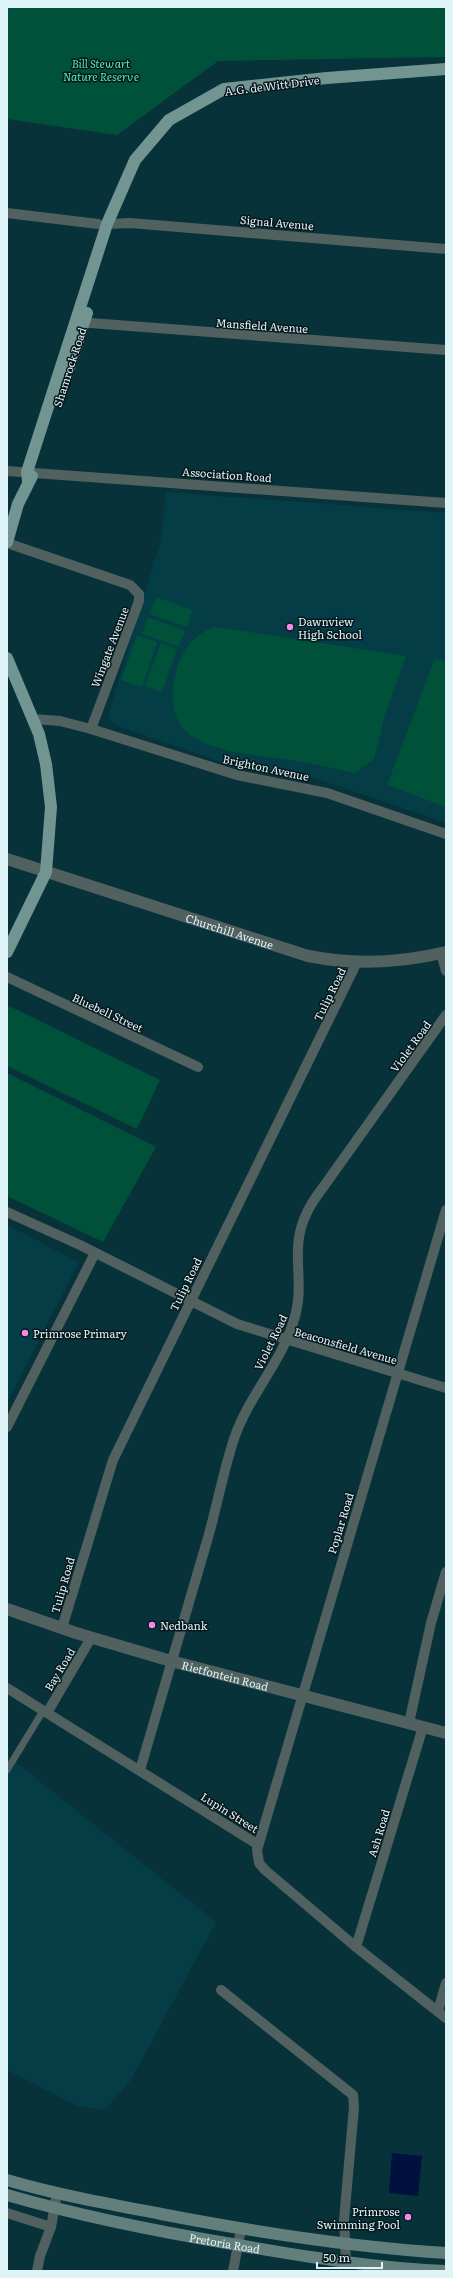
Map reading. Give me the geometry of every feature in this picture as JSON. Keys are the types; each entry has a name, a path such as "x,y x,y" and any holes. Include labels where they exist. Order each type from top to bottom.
{"main road":[{"name":"A.G. de Witt Drive","path":"103,249 108,222 135,160 169,120 224,89 328,78 446,69"},
{"name":"Shamrock Road","path":"7,543 18,504 80,322 103,249"},
{"path":"7,658 33,718 46,764 51,807 46,872 7,952"},
{"name":"Pretoria Road","path":"7,2180 57,2193 241,2229 344,2245 446,2254"},
{"name":"Pretoria Road","path":"7,2195 110,2222 238,2245 346,2261 381,2268 446,2271"}],"street":[{"name":"Signal Avenue","path":"7,213 446,249"},
{"name":"Mansfield Avenue","path":"80,322 446,350"},
{"name":"Association Road","path":"7,471 29,475 446,503"},
{"name":"Wingate Avenue","path":"7,543 130,585 139,594 139,601 91,729"},
{"name":"Brighton Avenue","path":"33,718 60,721 91,729 237,776 326,793 446,834"},
{"name":"Churchill Avenue","path":"7,859 128,896 308,956 358,962 406,959 444,953 446,971"},
{"name":"Tulip Road","path":"62,1628 113,1460 190,1301 277,1130 358,962"},
{"name":"Bluebell Street","path":"7,977 198,1067"},
{"name":"Violet Road","path":"140,1770 207,1542 235,1438 244,1415 286,1340 298,1303 297,1237 306,1212 446,1015"},
{"name":"Beaconsfield Avenue","path":"7,1205 46,1228 237,1324 446,1388"},
{"name":"Poplar Road","path":"258,1844 446,1210"},
{"name":"Beaconsfield Avenue","path":"7,1212 46,1228"},
{"path":"7,1427 95,1253"},
{"path":"409,1723 429,1630 446,1572"},
{"name":"Rietfontein Road","path":"7,1609 91,1638 171,1661 446,1733"},
{"name":"Bay Road","path":"45,1712 91,1638"},
{"name":"Lupin Street","path":"7,1688 258,1844 257,1854 262,1866 356,1946 446,2018"},
{"path":"7,1770 45,1712"},
{"name":"Ash Road","path":"356,1946 423,1727"},
{"path":"438,2011 446,1983"},
{"path":"221,1990 353,2095 354,2107 344,2220 344,2245 346,2261"},
{"path":"37,2271 40,2256 51,2227 57,2193"},
{"path":"7,2213 51,2227"},
{"path":"233,2271 241,2229"}],"shaded area":[{"name":"Dawnview High School","path":"166,492 446,513 446,823 306,775 236,767 117,726 108,716 161,539"},
{"name":"Primrose Primary","path":"7,1225 79,1262 7,1403"},
{"path":"7,1755 216,1922 131,2080 105,2110 77,2106 7,2070"},
{"path":"392,2153 422,2156 418,2196 389,2193"}],"green space":[{"name":"Bill Stewart Nature Reserve","path":"7,7 446,7 446,57 218,61 117,135 7,119"},
{"path":"156,597 193,610 187,627 150,614"},
{"path":"148,617 185,631 179,647 142,634"},
{"path":"216,627 406,656 385,715 374,759 355,773 330,767 251,755 224,749 199,740 189,734 178,721 175,714 173,689 178,664 185,650 195,638"},
{"path":"137,635 157,642 142,687 121,680"},
{"path":"161,643 177,649 162,692 145,686"},
{"path":"435,658 446,662 446,807 387,785"},
{"path":"7,1005 160,1080 137,1129 7,1066"},
{"path":"7,1073 156,1147 103,1242 7,1196"}],"place":[{"name":"Dawnview High School","path":"290,627"},
{"name":"Primrose Primary","path":"25,1333"},
{"name":"Nedbank","path":"152,1625"},
{"name":"Primrose Swimming Pool","path":"408,2217"}]}
